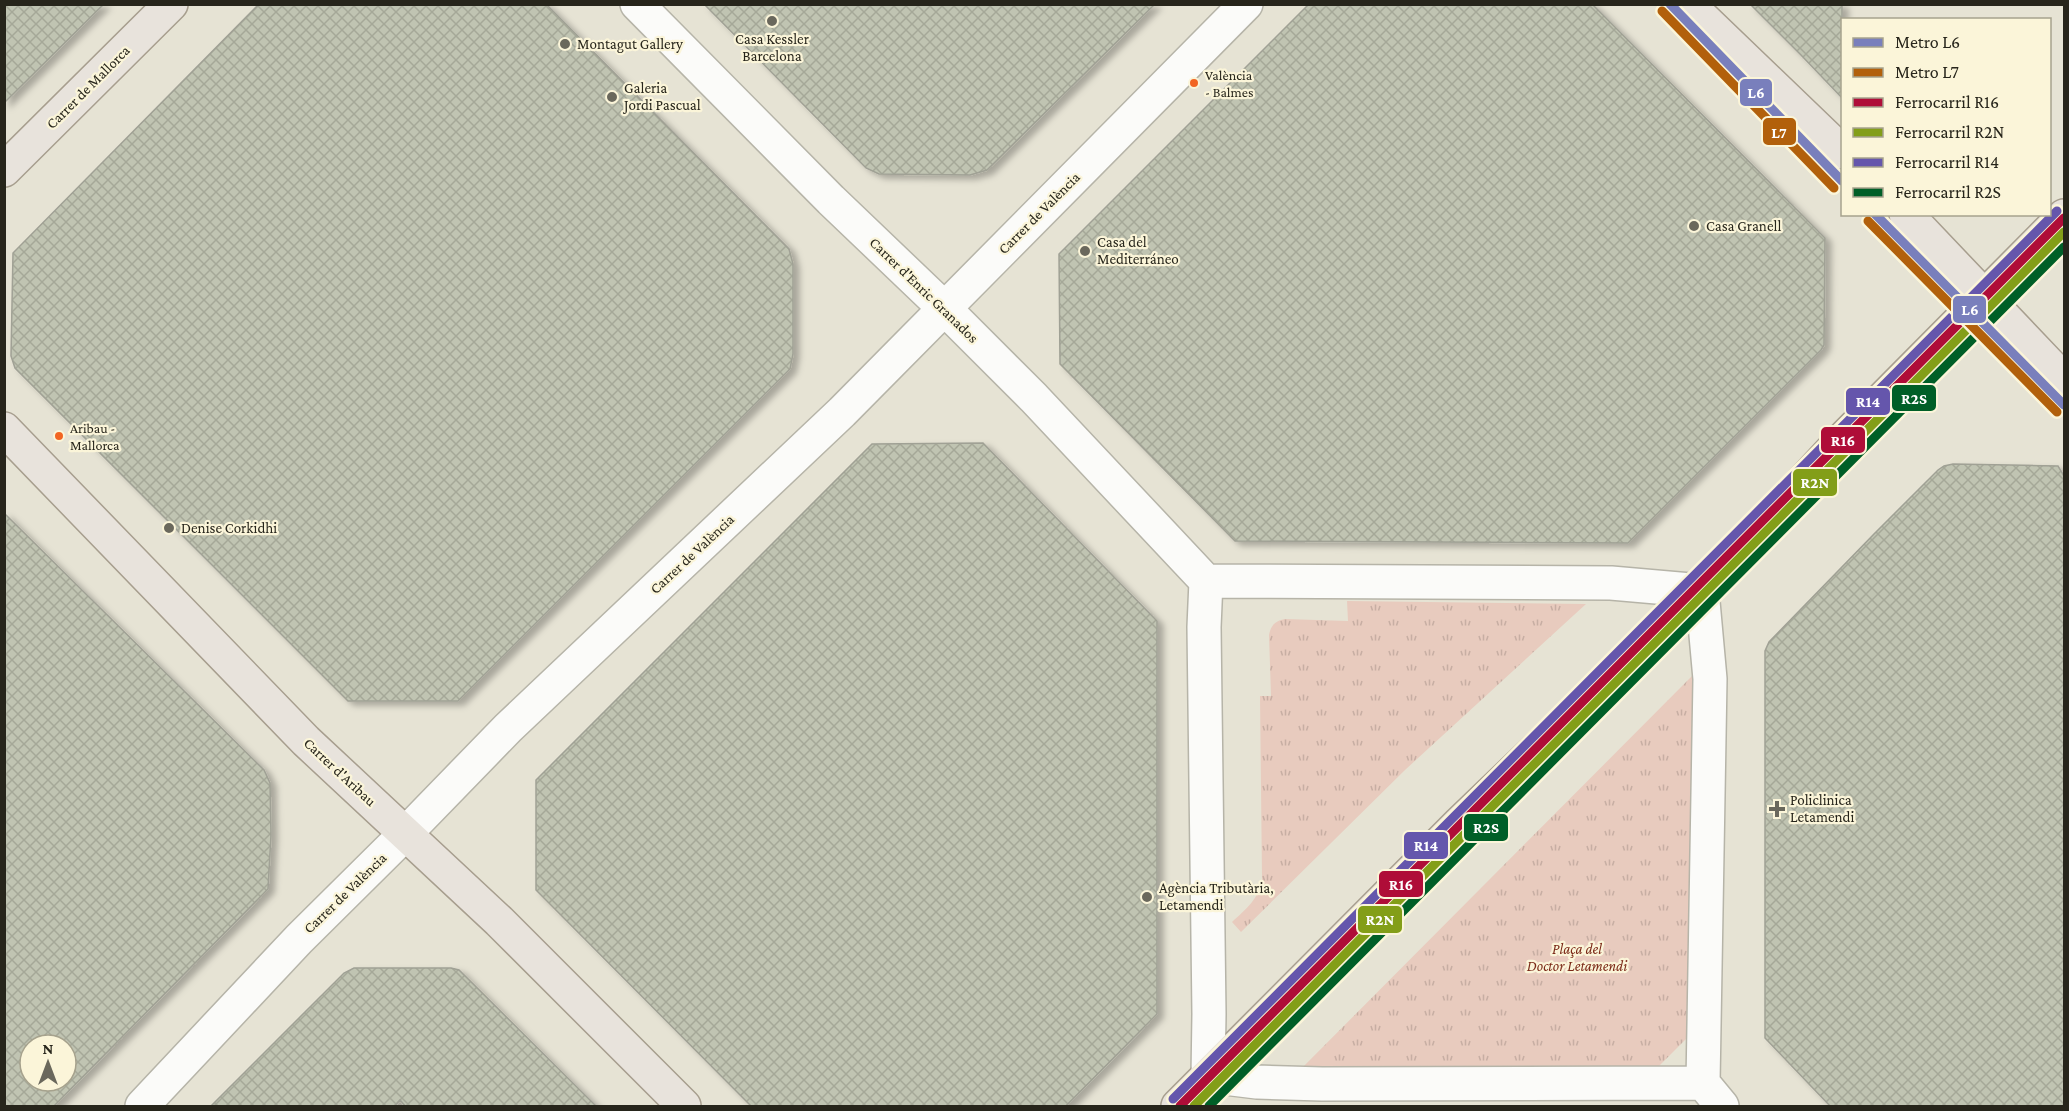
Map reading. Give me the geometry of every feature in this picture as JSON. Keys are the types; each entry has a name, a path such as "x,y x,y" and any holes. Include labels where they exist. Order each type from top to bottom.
{"main road":[{"name":"Carrer de Mallorca","path":"4,170 171,4"},
{"path":"1688,4 1841,151"},
{"path":"1908,216 2064,380"},
{"path":"1178,1107 1460,823 1702,591 1839,443 2064,216"},
{"name":"Carrer d'Aribau","path":"4,429 306,741 506,928 684,1107"}],"street":[{"name":"Carrer d'Enric Granados","path":"637,4 831,200 1034,398 1206,581"},
{"name":"Carrer de València","path":"141,1107 299,939 508,728 842,412 1246,4"},
{"path":"1206,581 1611,583 1702,591 1710,679 1713,1095 1257,1082 1208,1076 1209,969 1204,627 1206,581"}],"green space":[{"path":"1347,601 1586,604 1405,770 1241,932 1232,922 1255,898 1262,879 1260,696 1271,696 1269,635 1274,624 1285,619 1348,621"},
{"name":"Plaça del Doctor Letamendi","path":"1692,676 1692,1033 1652,1073 1296,1074"}],"building":[{"path":"4,4 104,4 4,103"},
{"path":"259,4 546,4 789,249 793,264 793,354 790,369 458,701 348,701 15,368 11,356 13,253"},
{"path":"704,4 1155,4 987,170 970,175 879,174 866,168"},
{"path":"1309,4 1592,4 1825,238 1824,345 1821,350 1628,543 1235,541 1060,364 1059,254"},
{"path":"1750,4 1842,4 1841,97"},
{"path":"983,443 1157,621 1157,1014 1065,1107 752,1107 536,890 536,780 872,444"},
{"path":"1953,464 2058,466 2064,476 2064,1107 1831,1107 1765,1038 1765,651 1769,642 1938,470"},
{"path":"4,513 264,770 270,783 271,835 268,889 78,1082 78,1033 18,1033 18,1093 67,1093 53,1107 4,1107"},
{"path":"354,968 451,968 459,970 597,1107 406,1107 400,1100 394,1107 210,1107 344,973"}],"metro line":[{"name":"L6","path":"1670,4 1841,180"},
{"name":"L7","path":"1662,11 1834,188"},
{"name":"L6","path":"1877,216 2064,405"},
{"name":"L7","path":"1868,221 2057,412"}],"rail line":[{"name":"R14","path":"1173,1099 2057,211"},
{"name":"R16","path":"1180,1106 2064,218"},
{"name":"R2N","path":"1194,1106 2064,232"},
{"name":"R2S","path":"1209,1106 2064,247"}],"place":[{"name":"Casa Kessler Barcelona","path":"772,21"},
{"name":"Montagut Gallery","path":"565,44"},
{"name":"València - Balmes","path":"1194,83"},
{"name":"Galeria Jordi Pascual","path":"612,97"},
{"name":"Casa Granell","path":"1694,226"},
{"name":"Casa del Mediterráneo","path":"1085,251"},
{"name":"Aribau - Mallorca","path":"59,436"},
{"name":"Denise Corkidhi","path":"169,528"},
{"name":"Policlinica Letamendi","path":"1777,809"},
{"name":"Agència Tributària, Letamendi","path":"1147,897"}]}
